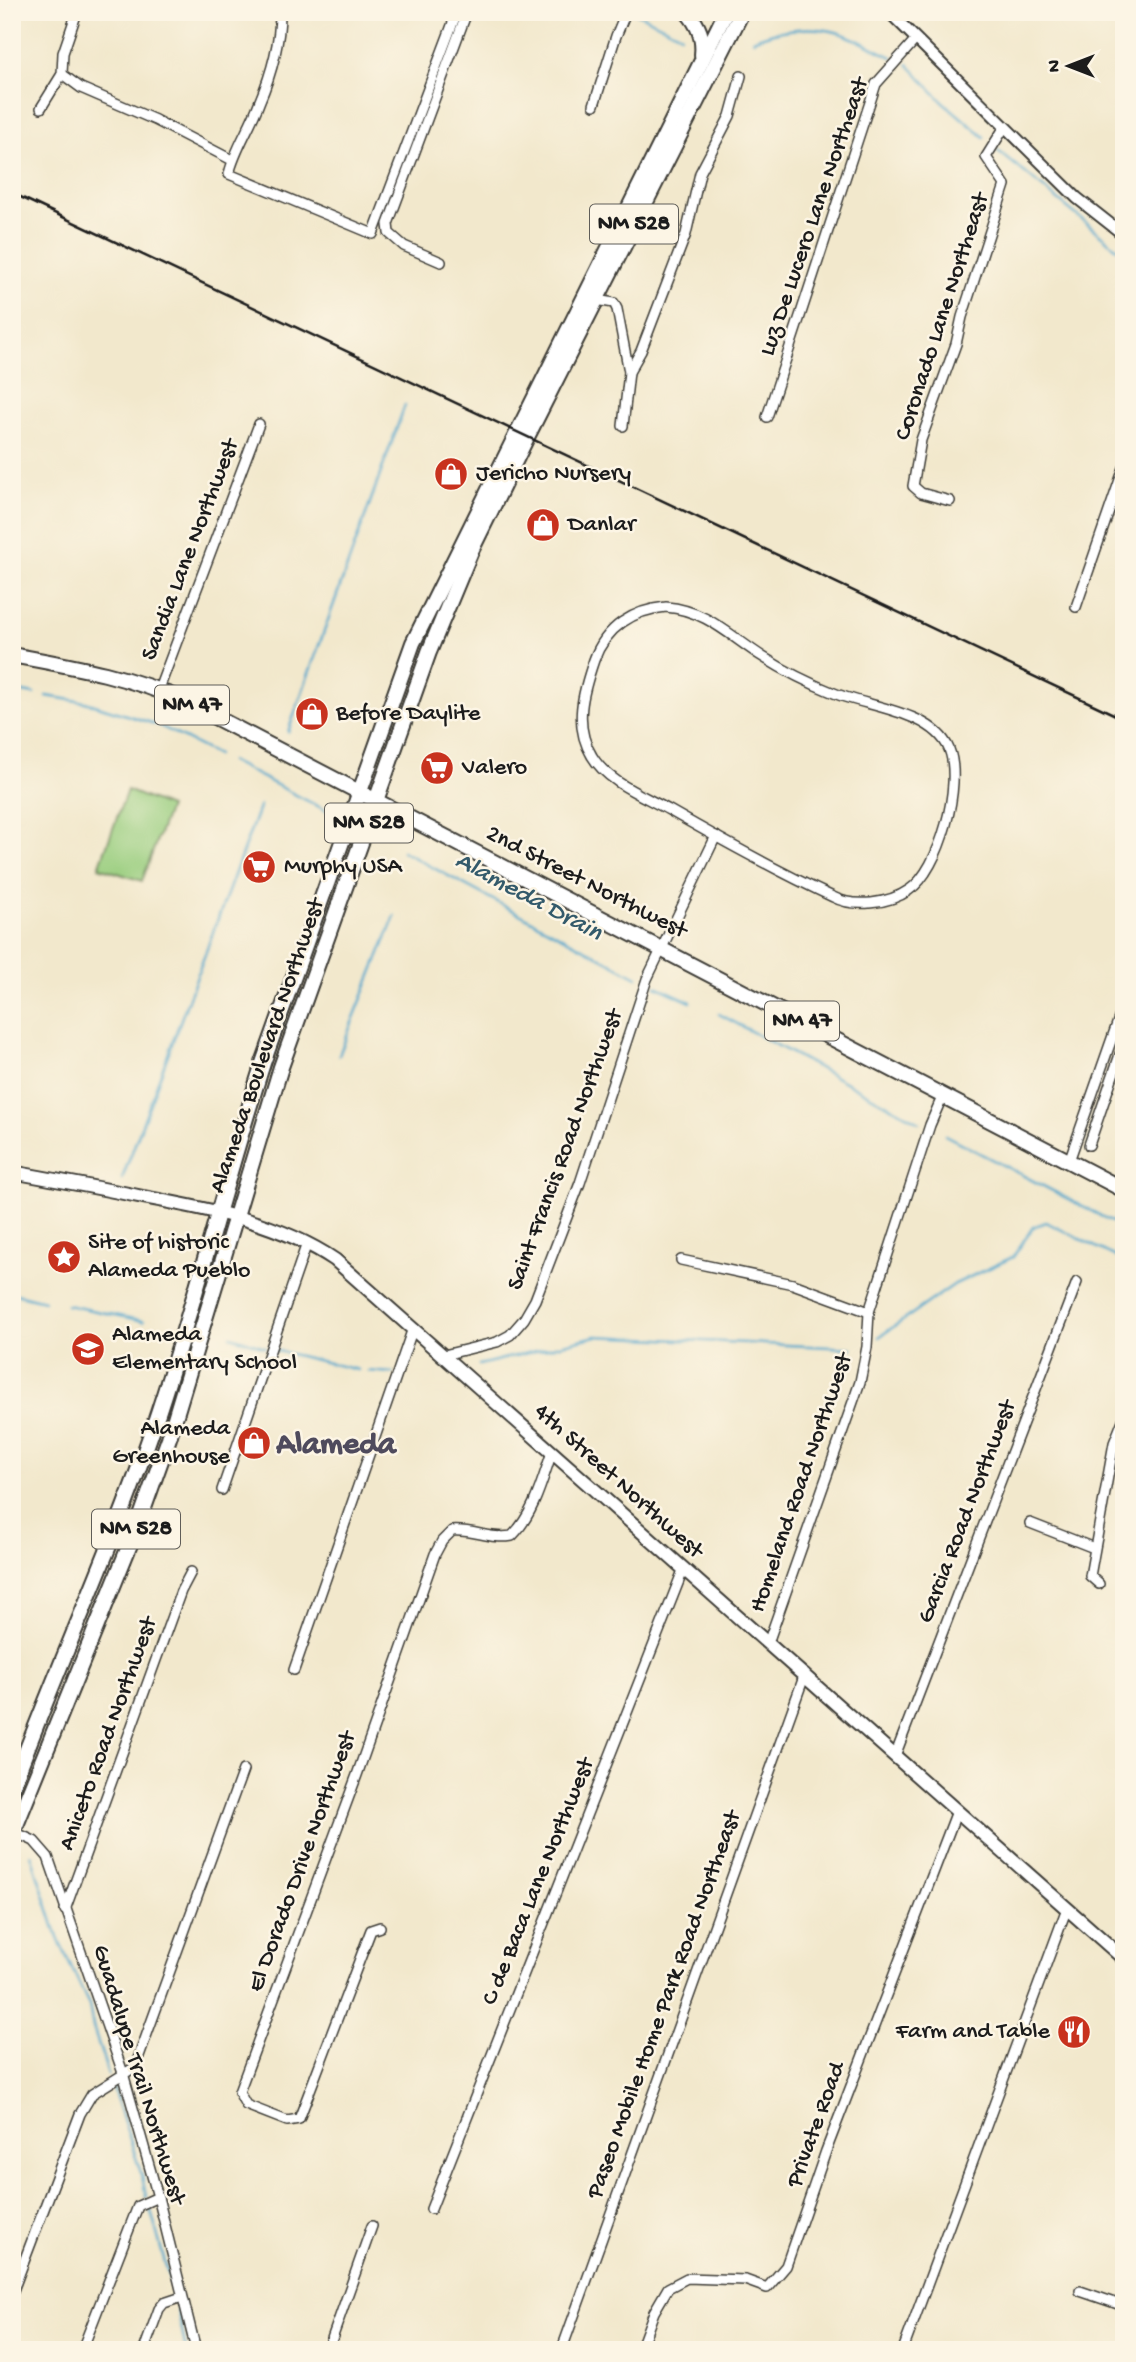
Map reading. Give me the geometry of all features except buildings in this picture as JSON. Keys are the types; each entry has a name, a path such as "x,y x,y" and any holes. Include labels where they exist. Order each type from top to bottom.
{"main road":[{"path":"687,12 700,30 702,59"},
{"name":"NM 528","path":"522,435 726,12"},
{"name":"NM 528","path":"522,435 596,300 742,12"},
{"name":"Alameda Boulevard Northwest","path":"12,1788 130,1493 179,1350 263,1063 413,643 522,435"},
{"name":"Alameda Boulevard Northwest","path":"13,1832 139,1522 162,1457 195,1357 234,1217 281,1067 429,652 522,435"},
{"name":"2nd Street Northwest","path":"12,655 110,674 159,689 661,947 1124,1190"},
{"name":"4th Street Northwest","path":"12,1172 234,1217 307,1243 335,1260 1124,1959"}],"street":[{"path":"41,108 62,74 63,54 77,12"},
{"path":"280,12 275,54 260,103 232,160 229,174 373,234 457,12"},
{"path":"441,262 404,246 389,233 388,224 467,12"},
{"path":"594,105 626,12"},
{"path":"889,12 1077,198 1124,234"},
{"name":"Luz De Lucero Lane Northeast","path":"767,417 877,84 916,39"},
{"path":"62,74 81,88 155,120 232,160"},
{"path":"629,372 641,351 686,234 700,173 730,116 741,76"},
{"name":"Coronado Lane Northeast","path":"950,501 921,493 913,486 921,440 956,344 962,317 1005,185 986,157 1004,128"},
{"path":"596,300 614,303 617,309 629,372 623,426"},
{"name":"Sandia Lane Northwest","path":"159,689 259,424"},
{"path":"1076,607 1124,468"},
{"path":"646,608 681,608 706,617 765,658 794,674 834,693 899,711 922,721 948,747 954,769 953,793 944,832 925,874 909,890 887,900 860,903 836,899 716,836 608,775 592,758 584,738 580,714 584,688 598,650 613,630 628,617 646,608"},
{"name":"Saint Francis Road Northwest","path":"444,1355 497,1342 510,1335 535,1300 580,1182 647,979 716,836"},
{"path":"1069,1161 1119,1033 1124,1004"},
{"path":"1089,1145 1124,1043"},
{"name":"Homeland Road Northwest","path":"768,1643 860,1382 867,1347 869,1312 930,1125 943,1095"},
{"path":"222,1490 307,1243"},
{"path":"681,1260 793,1284 869,1312"},
{"name":"Garcia Road Northwest","path":"895,1756 1077,1282"},
{"path":"294,1670 413,1328"},
{"path":"1099,1584 1090,1576 1094,1548 1114,1443 1124,1418"},
{"name":"El Dorado Drive Northwest","path":"380,1927 371,1930 299,2119 287,2121 246,2105 239,2092 357,1775 435,1554 452,1531 467,1529 493,1537 512,1536 521,1527 534,1502 552,1452"},
{"path":"1030,1523 1094,1548"},
{"name":"C de Baca Lane Northwest","path":"431,2209 684,1568"},
{"name":"Aniceto Road Northwest","path":"65,1910 181,1591 191,1572"},
{"name":"Paseo Mobile Home Park Road Northeast","path":"562,2349 805,1674"},
{"path":"12,2293 80,2114 92,2094 135,2067 243,1770"},
{"name":"Private Road","path":"640,2350 654,2312 668,2288 687,2278 745,2280 766,2288 786,2266 826,2151 957,1811"},
{"name":"Guadalupe Trail Northwest","path":"13,1832 34,1841 48,1857 122,2073 158,2197 196,2350"},
{"path":"903,2350 1067,1908"},
{"path":"82,2350 138,2206 158,2197"},
{"path":"328,2350 372,2226"},
{"path":"1080,2291 1124,2306"},
{"path":"144,2350 159,2309 164,2303 182,2297"}],"green space":[{"path":"127,790 169,807 142,881 99,867"}],"waterway":[{"path":"634,12 681,35"},
{"path":"753,40 794,29 826,30 850,37 892,57"},
{"path":"908,64 942,101 984,137"},
{"path":"997,150 1124,254"},
{"path":"288,732 405,405"},
{"name":"Alameda Drain","path":"12,690 34,694"},
{"name":"Alameda Drain","path":"46,696 85,702 158,725 217,755"},
{"name":"Alameda Drain","path":"230,761 331,813"},
{"path":"122,1179 260,805"},
{"name":"Alameda Drain","path":"402,851 637,977"},
{"path":"339,1055 395,916"},
{"path":"656,986 691,1002"},
{"name":"Alameda Drain","path":"719,1014 919,1122"},
{"name":"Alameda Drain","path":"945,1135 1124,1228"},
{"path":"879,1337 955,1284 1013,1257 1033,1227 1046,1222 1124,1261"},
{"path":"12,1293 44,1301"},
{"path":"67,1305 144,1321"},
{"path":"231,1336 265,1347"},
{"path":"479,1365 596,1336 852,1348"},
{"path":"274,1350 358,1370"},
{"path":"368,1371 393,1373"},
{"path":"31,1854 58,1938 89,2005 108,2074"},
{"path":"113,2088 142,2176 146,2197"},
{"path":"150,2208 173,2292"},
{"path":"177,2307 186,2350"}],"railway":[{"path":"12,193 1124,719"}],"place":[{"name":"Jericho Nursery","path":"451,474"},
{"name":"Danlar","path":"543,525"},
{"name":"Before Daylite","path":"312,714"},
{"name":"Valero","path":"437,768"},
{"name":"Murphy USA","path":"259,867"},
{"name":"Site of historic Alameda Pueblo","path":"64,1257"},
{"name":"Alameda Elementary School","path":"88,1349"},
{"name":"Alameda Greenhouse","path":"254,1443"},
{"name":"Farm and Table","path":"1074,2032"}],"district":[{"name":"Alameda","path":"336,1446"}]}
